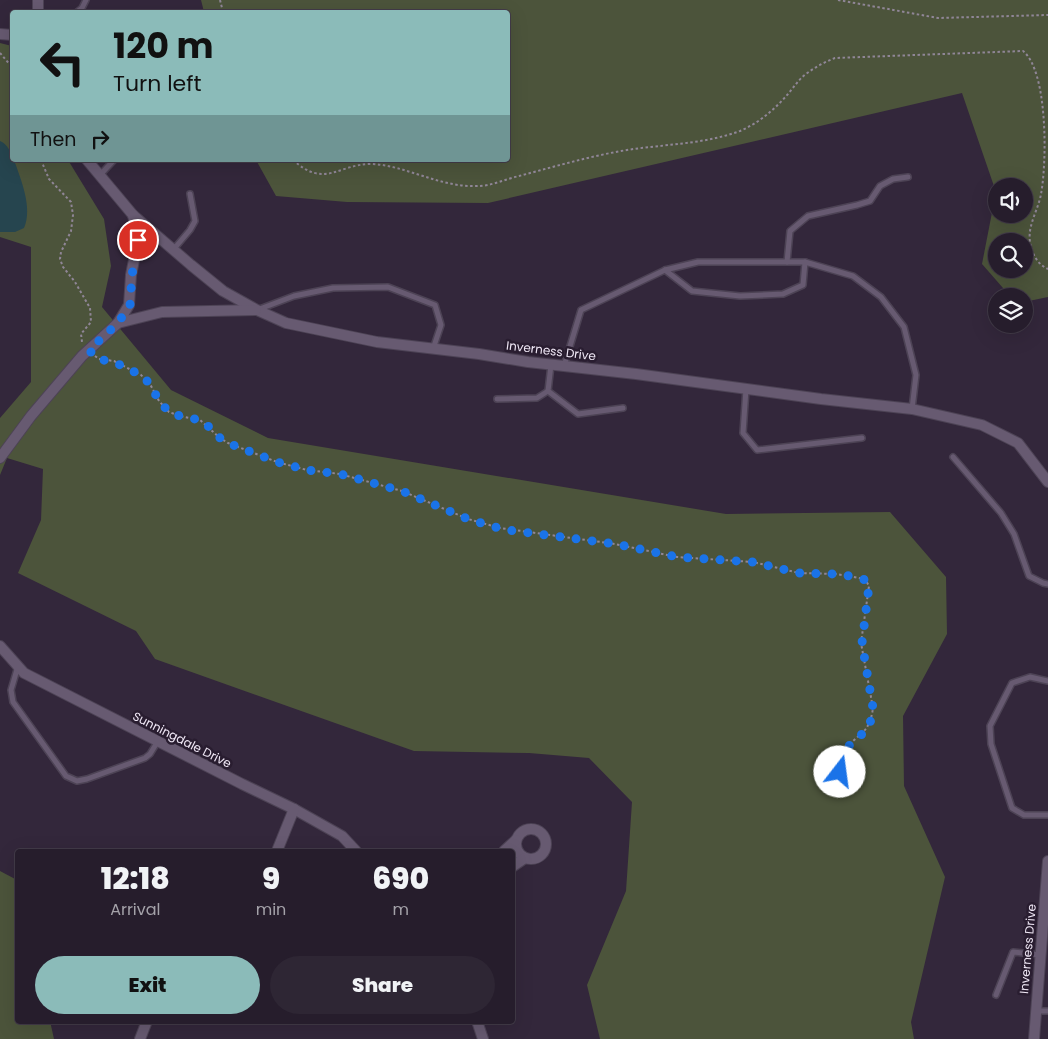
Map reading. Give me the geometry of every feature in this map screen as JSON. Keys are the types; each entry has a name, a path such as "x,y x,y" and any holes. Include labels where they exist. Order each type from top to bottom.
{"street":[{"name":"Inverness Drive","path":"89,162 133,215 223,291 257,310 286,322 377,342 912,409 982,425 1018,443 1048,482"},
{"path":"0,458 31,416 89,350 118,323 130,305 132,275 138,240 133,215"},
{"path":"118,323 162,312 257,310"},
{"name":"Sunningdale Drive","path":"0,646 24,673 294,809 342,836 354,849"},
{"path":"278,849 294,809"},
{"path":"506,849 516,840 519,834 531,829 538,830 543,834 546,840 546,847 538,858 525,858 519,854 516,840"},
{"path":"515,865 525,858"},
{"name":"Inverness Drive","path":"1034,1039 1048,861"},
{"path":"140,1039 146,1024"},
{"path":"478,1024 483,1039"}],"lane":[{"path":"100,175 112,162"},
{"path":"787,262 790,232 808,216 870,201 880,186 893,179 908,176"},
{"path":"173,250 195,221 190,194"},
{"path":"564,366 581,310 665,270 698,262 805,262 853,276 881,298 904,327 916,375 912,409"},
{"path":"665,270 692,291 740,296 783,294 803,285 805,262"},
{"path":"257,310 294,296 333,288 388,287 435,305 441,325 433,349"},
{"path":"548,391 551,365"},
{"path":"746,389 743,433 757,450 862,438"},
{"path":"497,399 537,398 548,391"},
{"path":"548,391 578,414 623,408"},
{"path":"953,457 1001,513 1014,534 1029,576 1048,584"},
{"path":"18,666 10,690 13,702 66,776 72,780 87,779 145,758 150,754 158,741"},
{"path":"1048,682 1030,677 1012,683 990,726 991,744 1012,808 1024,815 1048,815"},
{"path":"996,995 1013,952 1040,955"},
{"path":"1035,1011 1048,1011"}],"path":[{"path":"838,0 938,18 1048,15"},
{"path":"296,162 310,172 318,174 338,172 371,164 452,184 480,186 613,153 660,145 685,144 741,130 761,120 774,109 804,75 835,58 1023,51 1030,56 1039,77 1045,112 1045,172 1041,196 1030,231 1035,258 1042,266 1048,269"},
{"path":"0,53 10,65"},
{"path":"42,162 50,179 68,198 72,208 71,231 61,252 60,259 91,312 90,325 83,332 81,341 98,359 114,362 141,375 150,384 159,401 169,412 200,420 228,443 277,462 307,470 340,474 402,491 468,519 507,530 616,544 677,557 753,562 799,573 836,574 864,579 869,586 862,643 873,708 872,717 866,730 847,748 842,758 839,792"}],"green space":[{"path":"201,0 1048,0 1048,297 1033,300 1033,288 1003,288 994,278 1033,278 1033,233 988,233 990,223 1033,223 1033,178 991,178 962,93 488,203 347,202 276,196 257,162 510,162 510,10 204,10"},
{"path":"0,43 10,46 10,162 69,162 104,219 111,266 102,307 171,390 268,438 726,514 890,512 946,577 947,634 903,716 904,786 945,877 911,1022 914,1039 600,1039 587,985 626,891 632,802 589,758 529,753 414,751 155,659 136,631 18,573 41,520 43,469 7,458 0,475 0,418 31,382 31,247 0,237"},
{"path":"988,233 988,271 982,264"},
{"path":"0,871 15,879 15,1024 51,1024 54,1039 0,1039"}],"water":[{"path":"0,141 10,151 10,162 15,162 23,185 27,212 24,228 15,232 0,232"}],"route":[{"path":"138,240 132,275 130,305 118,323 89,350 98,359 114,362 141,375 150,384 159,401 169,412 200,420 228,443 277,462 307,470 340,474 402,491 468,519 507,530 616,544 651,553 691,559 753,562 799,573 836,574 866,580 869,586 862,635 862,651 872,697 872,717 866,730 844,752 840,772"}]}
